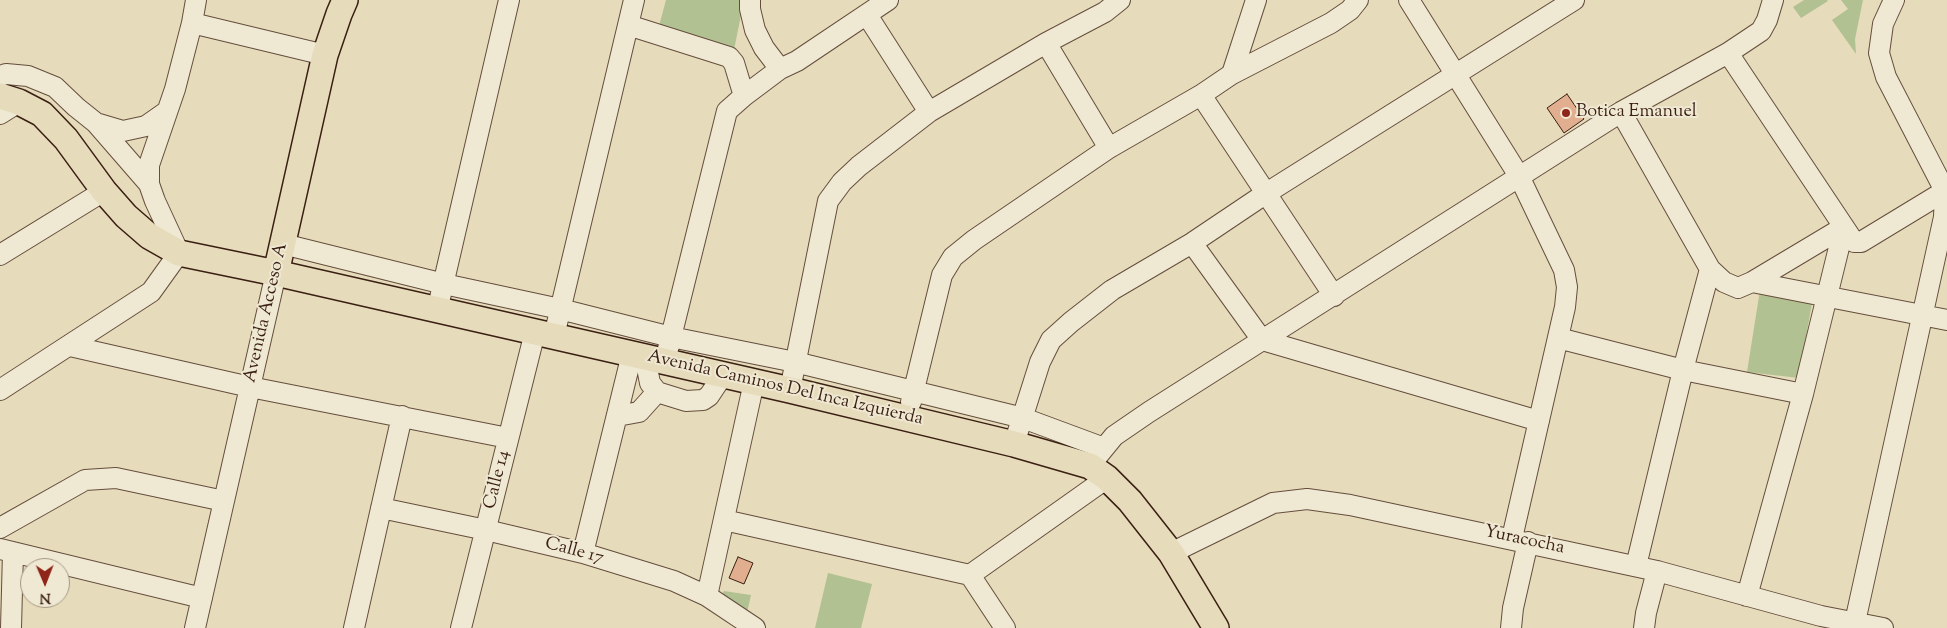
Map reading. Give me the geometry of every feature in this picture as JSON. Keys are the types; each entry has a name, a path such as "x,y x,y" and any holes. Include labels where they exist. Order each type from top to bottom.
{"main road":[{"name":"Avenida Acceso A","path":"276,273 325,55 345,0"},
{"name":"Avenida Caminos Del Inca Izquierda","path":"6,104 42,114 66,139 104,191 126,216 149,236 179,253 276,273 647,357 1100,464 1171,553 1216,628"}],"street":[{"path":"0,390 151,292 179,253 149,184 149,165 175,89 196,0"},
{"path":"438,310 509,0"},
{"name":"Calle 14","path":"462,628 508,438 544,334 560,309 633,0"},
{"path":"750,0 755,30 764,48 780,69"},
{"path":"584,553 617,416 647,357 671,337 727,111 780,69 888,0"},
{"path":"790,390 828,201 842,182 859,166 929,112 1046,43 1105,12 1120,0"},
{"path":"1232,74 1256,0"},
{"path":"909,418 913,391 942,275 954,257 974,240 1109,148 1201,95 1232,74 1331,23 1350,10 1358,0"},
{"path":"1409,0 1519,176 1564,270 1566,287 1558,338 1539,421 1520,540 1511,628"},
{"path":"970,575 1100,464 1114,436 1621,112 1728,53 1761,31 1767,20 1773,0"},
{"path":"1856,622 1944,217 1944,191 1886,77 1879,53 1883,24 1894,0"},
{"path":"1014,444 1040,362 1051,340 1112,290 1192,243 1266,194 1457,75 1563,3"},
{"path":"867,15 929,112"},
{"path":"192,23 325,55"},
{"path":"628,25 729,57 734,63 744,96"},
{"path":"1046,43 1109,148"},
{"path":"1728,53 1854,242 1861,242 1944,191"},
{"path":"0,76 6,74 28,76 55,88 76,108 96,123 149,184"},
{"path":"1201,95 1334,296"},
{"path":"96,123 124,131 146,126 166,112"},
{"path":"1621,112 1710,269 1724,282 1738,288 1752,282 1844,227"},
{"path":"0,256 104,191"},
{"path":"1747,596 1803,394 1844,227"},
{"path":"1192,243 1262,340 1539,421"},
{"path":"283,244 671,337 795,362 1023,418 1100,464"},
{"path":"1636,566 1683,370 1710,269"},
{"name":"Avenida Acceso A","path":"195,628 276,273"},
{"path":"1752,282 1947,320"},
{"path":"1558,338 1683,370 1803,394"},
{"path":"70,346 250,387 508,438"},
{"path":"647,357 650,383 657,392 686,400 703,400 709,396 723,375"},
{"path":"707,596 754,382"},
{"path":"617,416 639,412 657,392"},
{"path":"354,628 402,416"},
{"path":"0,528 85,480 116,478 224,502"},
{"name":"Yuracocha","path":"1171,553 1273,503 1307,498 1520,540 1657,571 1747,596 1818,622 1856,622 1883,628"},
{"name":"Calle 17","path":"381,508 584,553 674,580 707,596 751,627"},
{"path":"724,520 970,575 1004,628"},
{"path":"11,628 6,550 202,598"},
{"path":"1644,628 1657,571"}],"green space":[{"path":"666,0 744,0 734,50 659,26"},
{"path":"1804,0 1828,1 1801,18 1793,7"},
{"path":"1841,0 1863,0 1855,39 1856,54 1832,20 1848,9"},
{"path":"1760,290 1813,297 1799,378 1747,372"},
{"path":"828,573 872,584 861,628 815,628"},
{"path":"724,591 751,595 746,617 720,597"}],"building":[{"name":"Botica Emanuel","path":"1567,94 1584,119 1564,133 1547,108"},
{"path":"738,557 753,563 744,584 729,578"}],"place":[{"name":"Botica Emanuel","path":"1566,113"}]}
